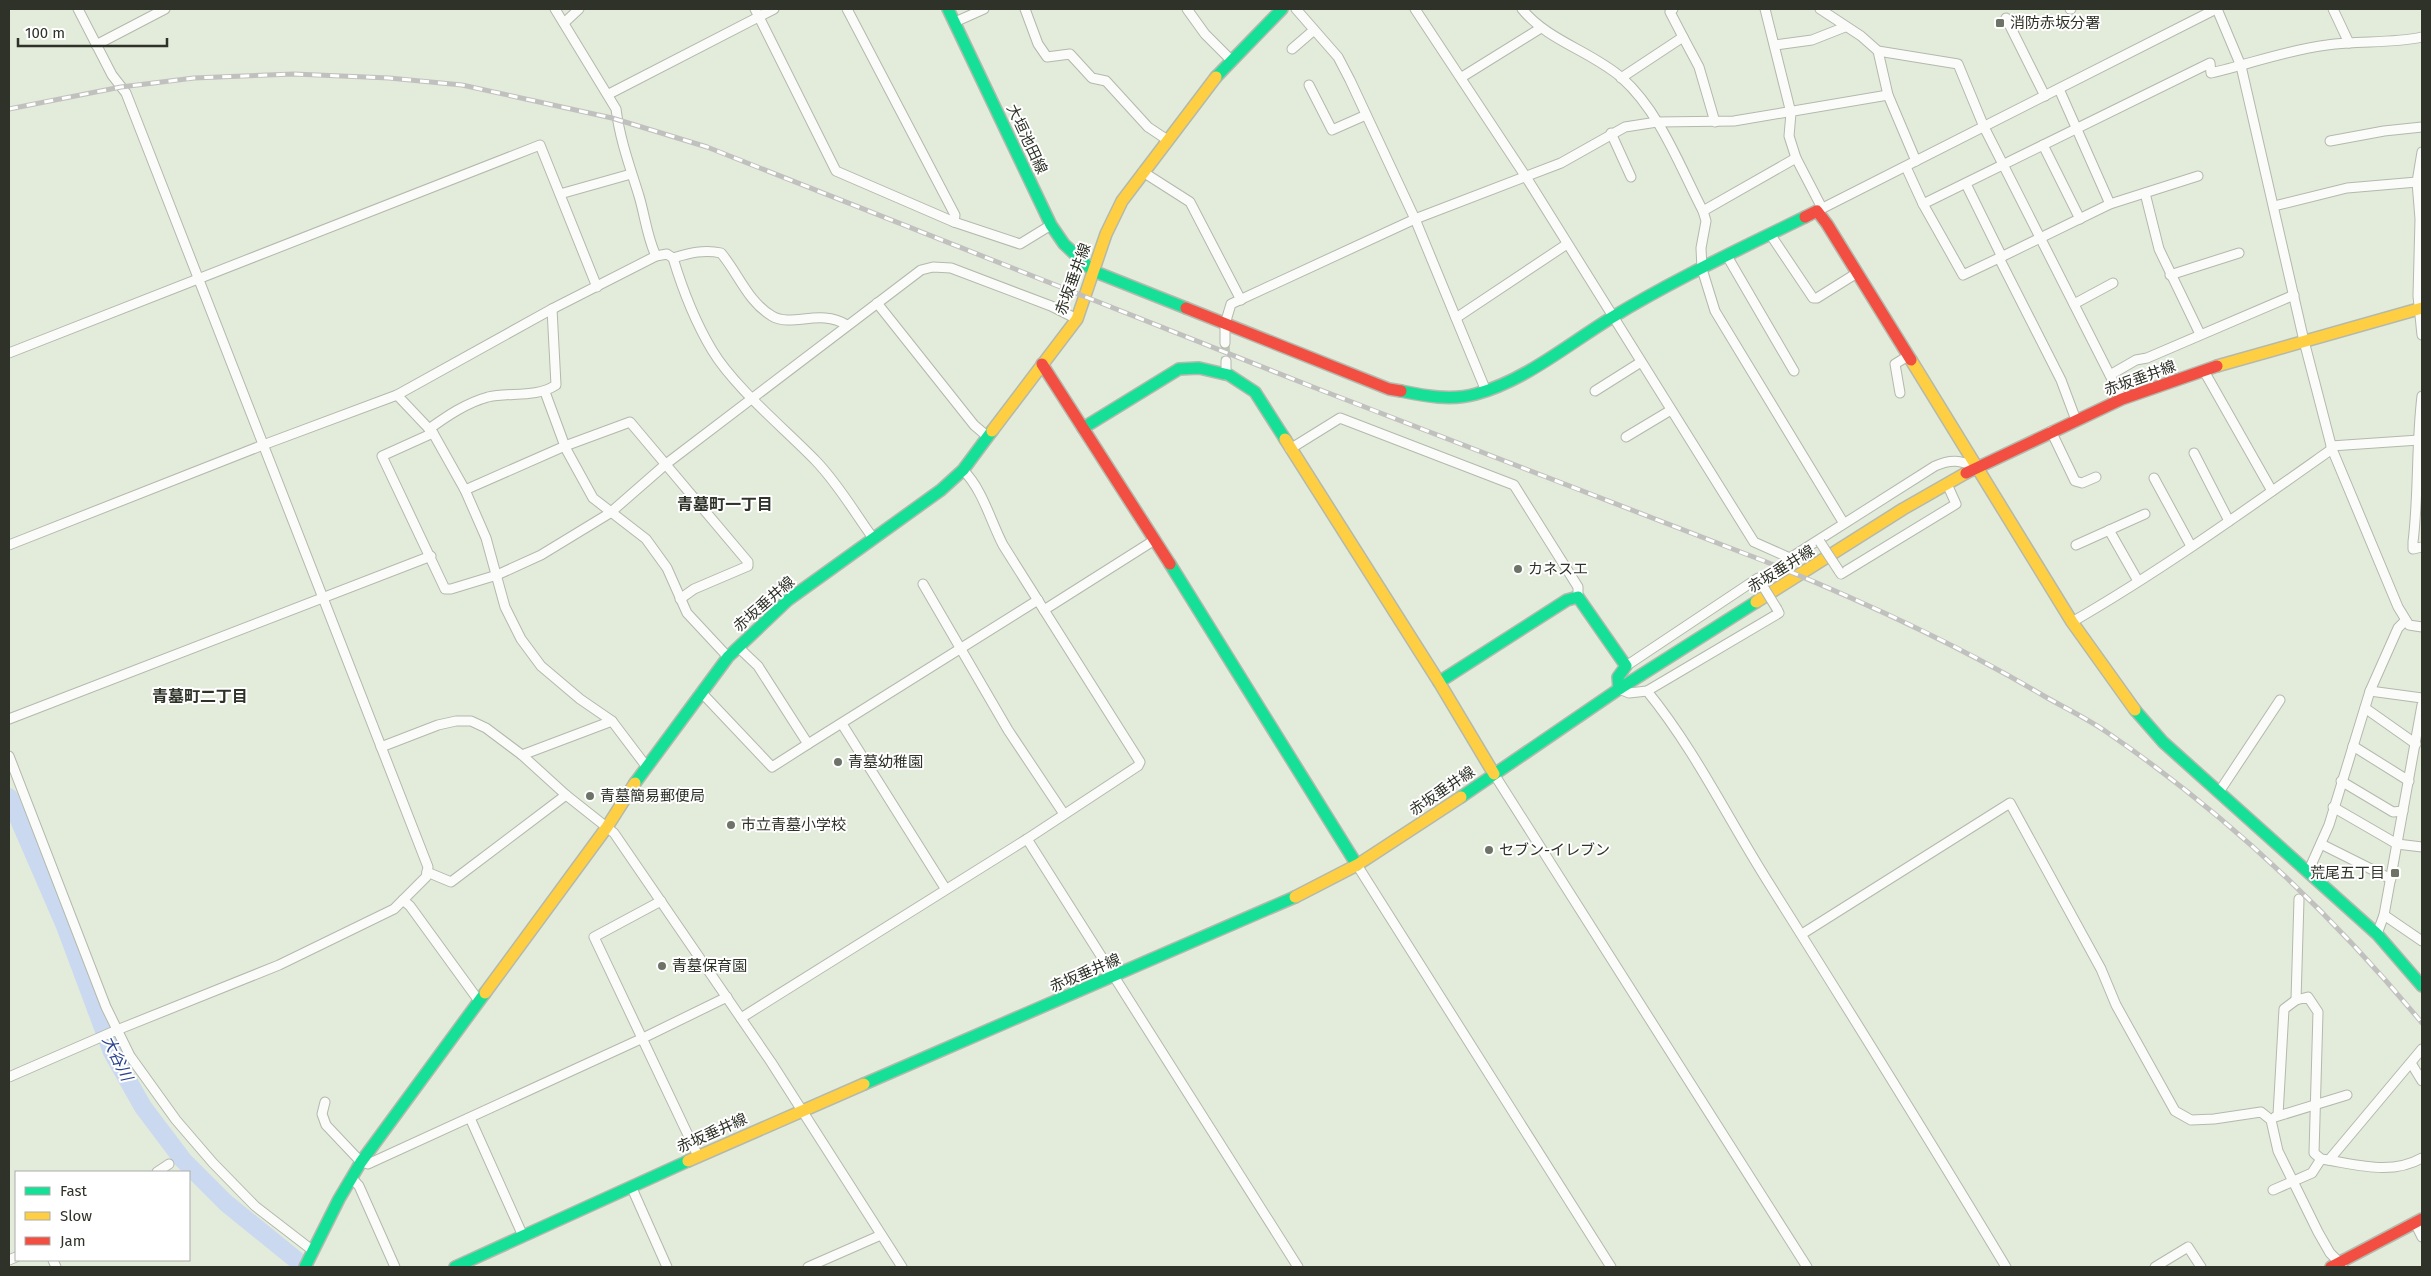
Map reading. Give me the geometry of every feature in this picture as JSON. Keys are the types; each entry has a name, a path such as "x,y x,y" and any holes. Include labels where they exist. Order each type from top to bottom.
{"main road":[{"name":"大垣池田線","path":"948,9 1050,226 1064,244 1093,271"},
{"name":"赤坂垂井線","path":"309,1258 360,1162 607,827 646,766 728,657 788,600 942,490 964,470 1077,319 1115,212 1166,139 1231,60 1282,9"},
{"path":"1093,271 1389,389 1426,397 1452,398 1486,390 1515,377 1613,317 1702,269 1819,210 2072,622 2124,697 2163,742 2377,934 2422,986"},
{"name":"赤坂垂井線","path":"455,1267 802,1110 1114,977 1295,897 1357,865 1619,690 1903,509 1976,467 2122,399 2204,371 2421,308"},
{"path":"1042,364 1236,668 1357,865"},
{"path":"1083,428 1179,369 1196,366 1240,379 1255,392 1439,682 1494,774"},
{"path":"1439,682 1567,600 1578,598 1626,666 1618,678 1619,690"},
{"path":"2338,1265 2419,1221"}],"street":[{"path":"9,1077 115,1030 279,965 394,909 426,877 428,867 196,278 126,93 112,75 78,9"},
{"path":"96,45 165,9"},
{"path":"555,9 616,109 618,129 640,197 650,243 656,256"},
{"path":"564,23 579,9"},
{"path":"608,94 757,13 774,9"},
{"path":"847,9 955,215 954,222"},
{"path":"955,22 984,9"},
{"path":"1026,9 1038,44 1048,57 1070,54 1092,78 1106,82 1148,127 1166,139"},
{"path":"1187,9 1204,34 1231,60"},
{"path":"1296,9 1338,58 1415,219 1486,390"},
{"path":"1415,9 1462,77 1526,177 1754,542 1790,558 1844,522 1947,460 1961,460 1976,467"},
{"path":"1522,9 1540,28 1621,78 1657,122 1706,221 1701,248 1702,269 1715,311 1733,344 1844,522"},
{"path":"1674,9 1670,12 1699,67 1715,122"},
{"path":"1764,9 1775,45 1791,113 1790,136 1796,158 1819,210 2216,9 2241,66 2304,341 2332,448 2398,607 2409,625 2422,627"},
{"path":"1820,9 1861,36 1878,51 1958,64 1984,127 2122,399"},
{"path":"2333,9 2349,43"},
{"path":"757,13 836,171 954,222 1020,244 1050,226"},
{"path":"2006,18 2045,96"},
{"path":"1775,45 1812,40 1845,27"},
{"path":"1462,77 1540,28"},
{"path":"1292,49 1314,30"},
{"path":"1923,204 2205,65 2210,64 2211,73 2286,53 2349,43 2385,42 2422,37"},
{"path":"1621,78 1683,38"},
{"path":"1878,51 1888,96 1916,161"},
{"path":"1309,85 1332,130 1366,115"},
{"path":"2059,89 2110,204"},
{"path":"1225,343 1225,324 1231,304 1415,219 1561,163 1626,126 1657,122 1715,122 1791,113 1888,96"},
{"path":"2330,142 2422,127"},
{"path":"1611,133 1631,177"},
{"path":"9,353 196,278 540,145 597,287"},
{"path":"2043,145 2080,219"},
{"path":"2422,152 2419,185 2422,335"},
{"path":"1703,212 1796,158"},
{"path":"1906,166 1923,204 1963,275 2110,204 2198,176"},
{"path":"1143,172 1190,202 1241,300"},
{"path":"560,194 631,174"},
{"path":"1966,184 2000,258 2061,380 2076,420"},
{"path":"2274,206 2347,188 2419,185"},
{"path":"2145,193 2158,249 2200,334"},
{"path":"1770,234 1813,298 1817,298 1857,272"},
{"path":"1456,318 1567,244"},
{"path":"673,258 709,250 721,253 742,285 773,317 786,320 814,316 836,318 847,325"},
{"path":"9,545 396,395 552,309 656,256 667,254 673,258 687,302 713,351 753,397 818,463 848,498 873,538"},
{"path":"2170,275 2239,254"},
{"path":"1728,256 1794,371"},
{"path":"552,309 556,385 545,392 487,398 468,404 431,431 382,456 446,589 497,575 541,555 610,512 666,464 922,270 933,267 951,268 1077,319"},
{"path":"2074,304 2113,283"},
{"path":"2110,375 2136,360 2148,358 2294,295"},
{"path":"876,303 974,425 988,438"},
{"path":"1900,393 1894,364 1908,356"},
{"path":"1226,361 1226,375"},
{"path":"1595,391 1642,362"},
{"path":"2204,371 2272,492"},
{"path":"545,392 565,446 593,498 646,539 667,568 687,613 728,657"},
{"path":"396,395 431,431 466,490 486,538 505,606 521,639 541,666 580,699 612,721 646,766"},
{"path":"2422,396 2420,497 2413,549 2422,547"},
{"path":"1626,437 1671,410"},
{"path":"1290,449 1340,418 1514,485 1578,588 1578,598"},
{"path":"466,490 565,446 630,422 748,562 748,566 694,589 680,599"},
{"path":"2051,431 2075,481 2082,483 2096,477"},
{"path":"2072,622 2229,521 2332,448 2420,443"},
{"path":"2194,453 2229,521"},
{"path":"741,1018 945,888 1026,839 1138,766 1140,762 1044,610 989,518 975,482 964,470"},
{"path":"2154,478 2191,546"},
{"path":"1819,540 1841,574 1956,504 1947,484"},
{"path":"2076,545 2145,514"},
{"path":"2110,530 2138,581"},
{"path":"1044,610 1153,540"},
{"path":"9,719 431,556"},
{"path":"1619,690 1629,694 1647,691 1779,613 1758,578 1626,666"},
{"path":"923,584 1008,730 1064,814"},
{"path":"701,692 772,767 960,650 1028,604 1038,600"},
{"path":"2308,872 2329,825 2370,691 2398,628 2406,621"},
{"path":"738,647 758,666 808,744"},
{"path":"1647,691 1674,724 1770,885 1922,1126 2006,1267"},
{"path":"2370,691 2422,698"},
{"path":"2219,792 2280,700"},
{"path":"2377,934 2384,915 2421,724 2422,706"},
{"path":"2365,708 2416,744"},
{"path":"381,747 438,725 456,721 471,721 486,728 522,755 566,795 607,827 625,846 727,997 902,1267"},
{"path":"522,755 612,721"},
{"path":"842,724 945,888"},
{"path":"2352,746 2409,781"},
{"path":"9,756 11,770 115,1030 130,1056 176,1120 213,1164 309,1258"},
{"path":"1494,774 1807,1267"},
{"path":"2341,782 2393,812 2403,811"},
{"path":"427,872 451,882 566,795"},
{"path":"1802,934 2010,802 2101,969 2116,1004 2175,1111 2191,1120 2214,1119 2260,1112 2275,1117 2347,1095"},
{"path":"2333,807 2397,844 2422,847"},
{"path":"1026,839 1298,1267"},
{"path":"2321,844 2391,879"},
{"path":"1357,865 1611,1267"},
{"path":"402,900 410,906 479,1001"},
{"path":"2296,1000 2299,900"},
{"path":"661,901 594,937 698,1156"},
{"path":"2384,915 2422,941"},
{"path":"325,1102 322,1114 326,1125 360,1162 368,1164 643,1038 727,997"},
{"path":"2338,1265 2278,1151 2275,1117 2284,1009 2296,1000 2308,997 2318,1012 2314,1154 2325,1160 2387,1170 2410,1165 2422,1158"},
{"path":"2273,1190 2312,1173 2422,1049"},
{"path":"2411,1063 2422,1081"},
{"path":"470,1118 523,1236"},
{"path":"158,1171 169,1164"},
{"path":"352,1177 359,1186 395,1267"},
{"path":"631,1186 667,1267"},
{"path":"2419,1221 2422,1237"},
{"path":"808,1267 881,1235"},
{"path":"2155,1267 2188,1247 2201,1267"}],"waterway":[{"name":"大谷川","path":"9,797 65,926 112,1052 143,1107 183,1160 226,1203 305,1267"}],"tunnel":[{"path":"1225,343 1226,361"}],"railway":[{"path":"9,109 121,87 194,78 294,74 389,78 462,85 612,118 707,147 1313,387 1764,561 1836,591 1942,640 2093,723 2152,764 2194,797 2235,831 2314,904 2387,982 2422,1023"}],"traffic: fast":[{"path":"948,9 1051,225 1064,244 1093,271 1186,308"},
{"path":"1216,77 1282,9"},
{"path":"1401,391 1429,396 1457,397 1476,394 1494,388 1546,361 1611,318 1658,291 1805,217"},
{"path":"1083,428 1179,369 1199,368 1229,375 1255,392 1285,439"},
{"path":"635,783 728,657 788,600 941,490 963,470 992,431"},
{"path":"1170,564 1357,865"},
{"path":"1439,682 1567,600 1578,597 1626,666 1618,677 1619,689"},
{"path":"1461,797 1619,689 1756,602"},
{"path":"2135,710 2163,742 2377,934 2422,986"},
{"path":"864,1084 1295,897"},
{"path":"305,1267 339,1199 361,1162 485,993"},
{"path":"455,1267 688,1161"}],"traffic: slow":[{"path":"992,431 1077,319 1106,234 1122,201 1216,77"},
{"path":"2217,366 2422,308"},
{"path":"1911,360 2072,622 2135,710"},
{"path":"1285,439 1439,682 1494,774"},
{"path":"1756,602 1903,509 1966,473"},
{"path":"485,993 607,827 635,783"},
{"path":"1295,897 1357,865 1461,797"},
{"path":"688,1161 864,1084"}],"traffic: jam":[{"path":"1805,217 1817,211 1827,224 1911,360"},
{"path":"1186,308 1389,389 1401,391"},
{"path":"1042,364 1170,564"},
{"path":"1966,473 2122,399 2217,366"},
{"path":"2331,1267 2422,1219"}],"place":[{"name":"消防赤坂分署","path":"2000,23"},
{"name":"カネスエ","path":"1518,569"},
{"name":"青墓幼稚園","path":"838,762"},
{"name":"青墓簡易郵便局","path":"590,796"},
{"name":"市立青墓小学校","path":"731,825"},
{"name":"セブン-イレブン","path":"1489,850"},
{"name":"荒尾五丁目","path":"2395,873"},
{"name":"青墓保育園","path":"662,966"}],"district":[{"name":"青墓町一丁目","path":"725,504"},
{"name":"青墓町二丁目","path":"200,696"}]}
